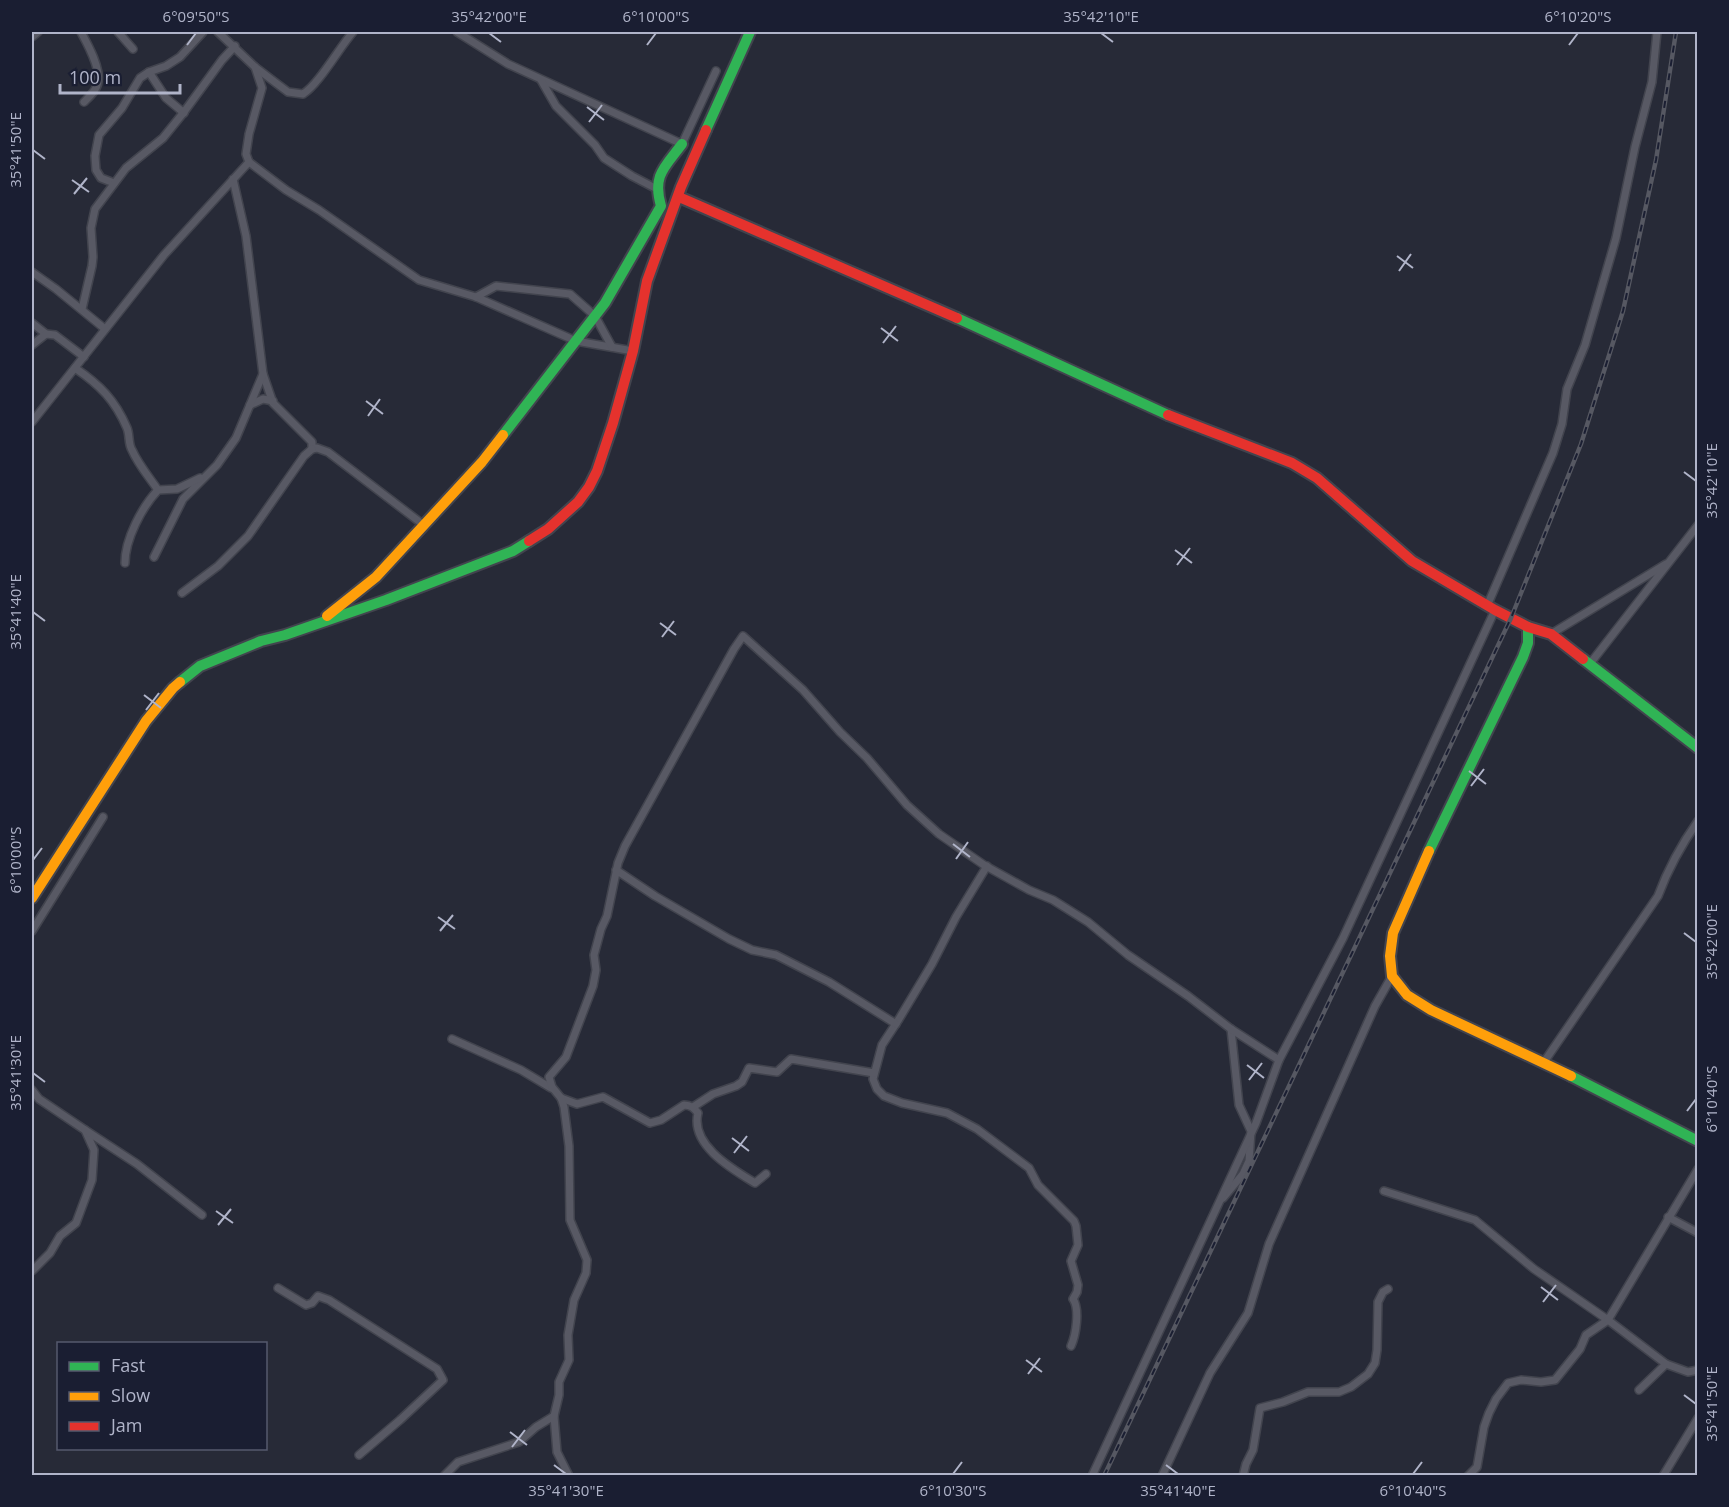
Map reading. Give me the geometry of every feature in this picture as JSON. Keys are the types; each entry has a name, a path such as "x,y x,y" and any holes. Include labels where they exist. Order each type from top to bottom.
{"street":[{"path":"32,37 38,32"},
{"path":"81,32 95,62 98,81 92,94 84,102"},
{"path":"118,32 133,49"},
{"path":"114,183 101,178 96,170 94,156 99,135 122,108 140,78 180,57 203,32"},
{"path":"218,32 255,67 288,92 303,94 310,89 353,32"},
{"path":"225,32 232,44"},
{"path":"457,32 508,64 682,144"},
{"path":"32,898 134,738 173,688 200,666 220,656 458,574 513,551 548,529 578,502 589,487 613,423 633,351 647,281 681,187 750,32"},
{"path":"1092,1476 1251,1131 1279,1060 1343,938 1491,608 1553,453 1562,424 1567,389 1585,345 1616,238 1635,147 1652,82 1658,32"},
{"path":"82,309 93,257 91,228 94,209 126,168 163,138 184,113 232,44"},
{"path":"255,67 262,88 246,147 249,162 285,190 319,210 419,280 476,297 576,341 633,351"},
{"path":"322,620 376,577 425,526 482,462 605,303 661,206 657,189 658,177 682,144 716,71"},
{"path":"149,72 166,98 184,113"},
{"path":"540,79 556,106 595,145 604,158 657,189"},
{"path":"32,422 164,255 249,162"},
{"path":"233,179 246,236 263,374 273,401 312,442 312,449"},
{"path":"679,196 896,290 1168,415 1292,464 1317,478 1412,561 1491,608 1528,627 1551,634 1698,748"},
{"path":"32,274 82,309 105,329"},
{"path":"476,297 496,286 570,294 595,316 612,347"},
{"path":"32,323 46,334 55,335 84,357"},
{"path":"32,345 46,334"},
{"path":"75,368 106,392 126,427 130,437 130,448 158,490"},
{"path":"154,557 183,499 217,465 236,438 263,374"},
{"path":"249,406 263,399 273,401"},
{"path":"182,593 218,566 248,536 304,456 312,449 317,448 328,452 425,526"},
{"path":"125,563 125,556 138,518 150,498 158,490 177,489 205,476"},
{"path":"1589,665 1698,525"},
{"path":"1551,634 1670,561"},
{"path":"1528,627 1528,643 1523,657 1437,832 1393,933 1390,956 1392,976 1407,995 1431,1010 1544,1062 1698,1141"},
{"path":"570,1476 557,1452 554,1416 559,1395 559,1382 569,1360 568,1335 574,1300 588,1266 588,1260 570,1220 569,1146 561,1098 549,1082 549,1077 566,1057 593,986 596,970 594,956 607,916 616,870 630,837 743,636 803,690 840,732 867,758 907,805 939,834 987,867 1053,900 1088,922 1128,955 1231,1029 1279,1060"},
{"path":"32,931 104,817"},
{"path":"1544,1062 1658,896 1681,845 1698,821"},
{"path":"987,867 956,917 932,964 882,1044 873,1079 877,1089 884,1096 902,1103 947,1113 977,1129 1027,1165 1038,1185 1074,1221 1079,1236 1071,1261 1078,1285 1073,1299 1077,1307 1075,1317 1077,1331 1071,1346"},
{"path":"616,870 655,896 729,939 752,950 776,955 862,1001 896,1024"},
{"path":"1162,1476 1210,1373 1248,1312 1269,1244 1285,1205 1375,1006 1392,976"},
{"path":"1231,1029 1239,1105 1251,1131"},
{"path":"452,1039 521,1070 555,1090"},
{"path":"693,1107 713,1094 742,1082 749,1068 762,1068 777,1072 791,1059 874,1073"},
{"path":"32,1090 39,1099 137,1164 202,1215"},
{"path":"561,1098 577,1104 603,1097 650,1122 661,1120 684,1104 693,1107 698,1113 695,1125 702,1140 728,1167 755,1183 766,1174"},
{"path":"32,1271 50,1253 60,1236 76,1223 92,1180 94,1150 85,1130"},
{"path":"1468,1476 1477,1467 1484,1427 1496,1399 1508,1383 1521,1380 1541,1382 1556,1380 1580,1348 1586,1335 1608,1320 1698,1169"},
{"path":"1383,1191 1475,1220 1534,1269 1608,1320 1666,1364 1688,1372 1698,1370"},
{"path":"1668,1217 1698,1233"},
{"path":"279,1288 306,1305 312,1303 318,1296 328,1300 437,1369 443,1380 360,1455"},
{"path":"1244,1476 1246,1464 1253,1450 1260,1408 1308,1392 1339,1392 1351,1387 1372,1370 1377,1350 1377,1302 1383,1292 1388,1289"},
{"path":"1639,1390 1666,1364"},
{"path":"444,1476 458,1462 519,1442 536,1427 554,1416"},
{"path":"1663,1476 1698,1418"}],"railway":[{"path":"1104,1476 1511,618 1581,444 1623,311 1656,160 1676,32"}],"traffic: fast":[{"path":"706,130 750,32"},
{"path":"503,435 605,303 661,206 659,179 682,144"},
{"path":"957,318 1168,415"},
{"path":"180,682 200,666 261,641 386,600 513,551 529,541"},
{"path":"1429,851 1523,657 1528,643 1528,627"},
{"path":"1583,659 1698,748"},
{"path":"1571,1076 1698,1141"}],"traffic: slow":[{"path":"327,616 376,577 482,462 503,435"},
{"path":"32,898 146,721 180,682"},
{"path":"1429,851 1393,933 1390,956 1392,976 1407,995 1431,1010 1571,1076"}],"traffic: jam":[{"path":"529,541 548,529 578,502 597,471 633,351 647,281 681,187 706,130"},
{"path":"679,197 957,318"},
{"path":"1168,415 1292,463 1317,478 1412,561 1495,610 1528,627 1551,634 1583,659"}]}
